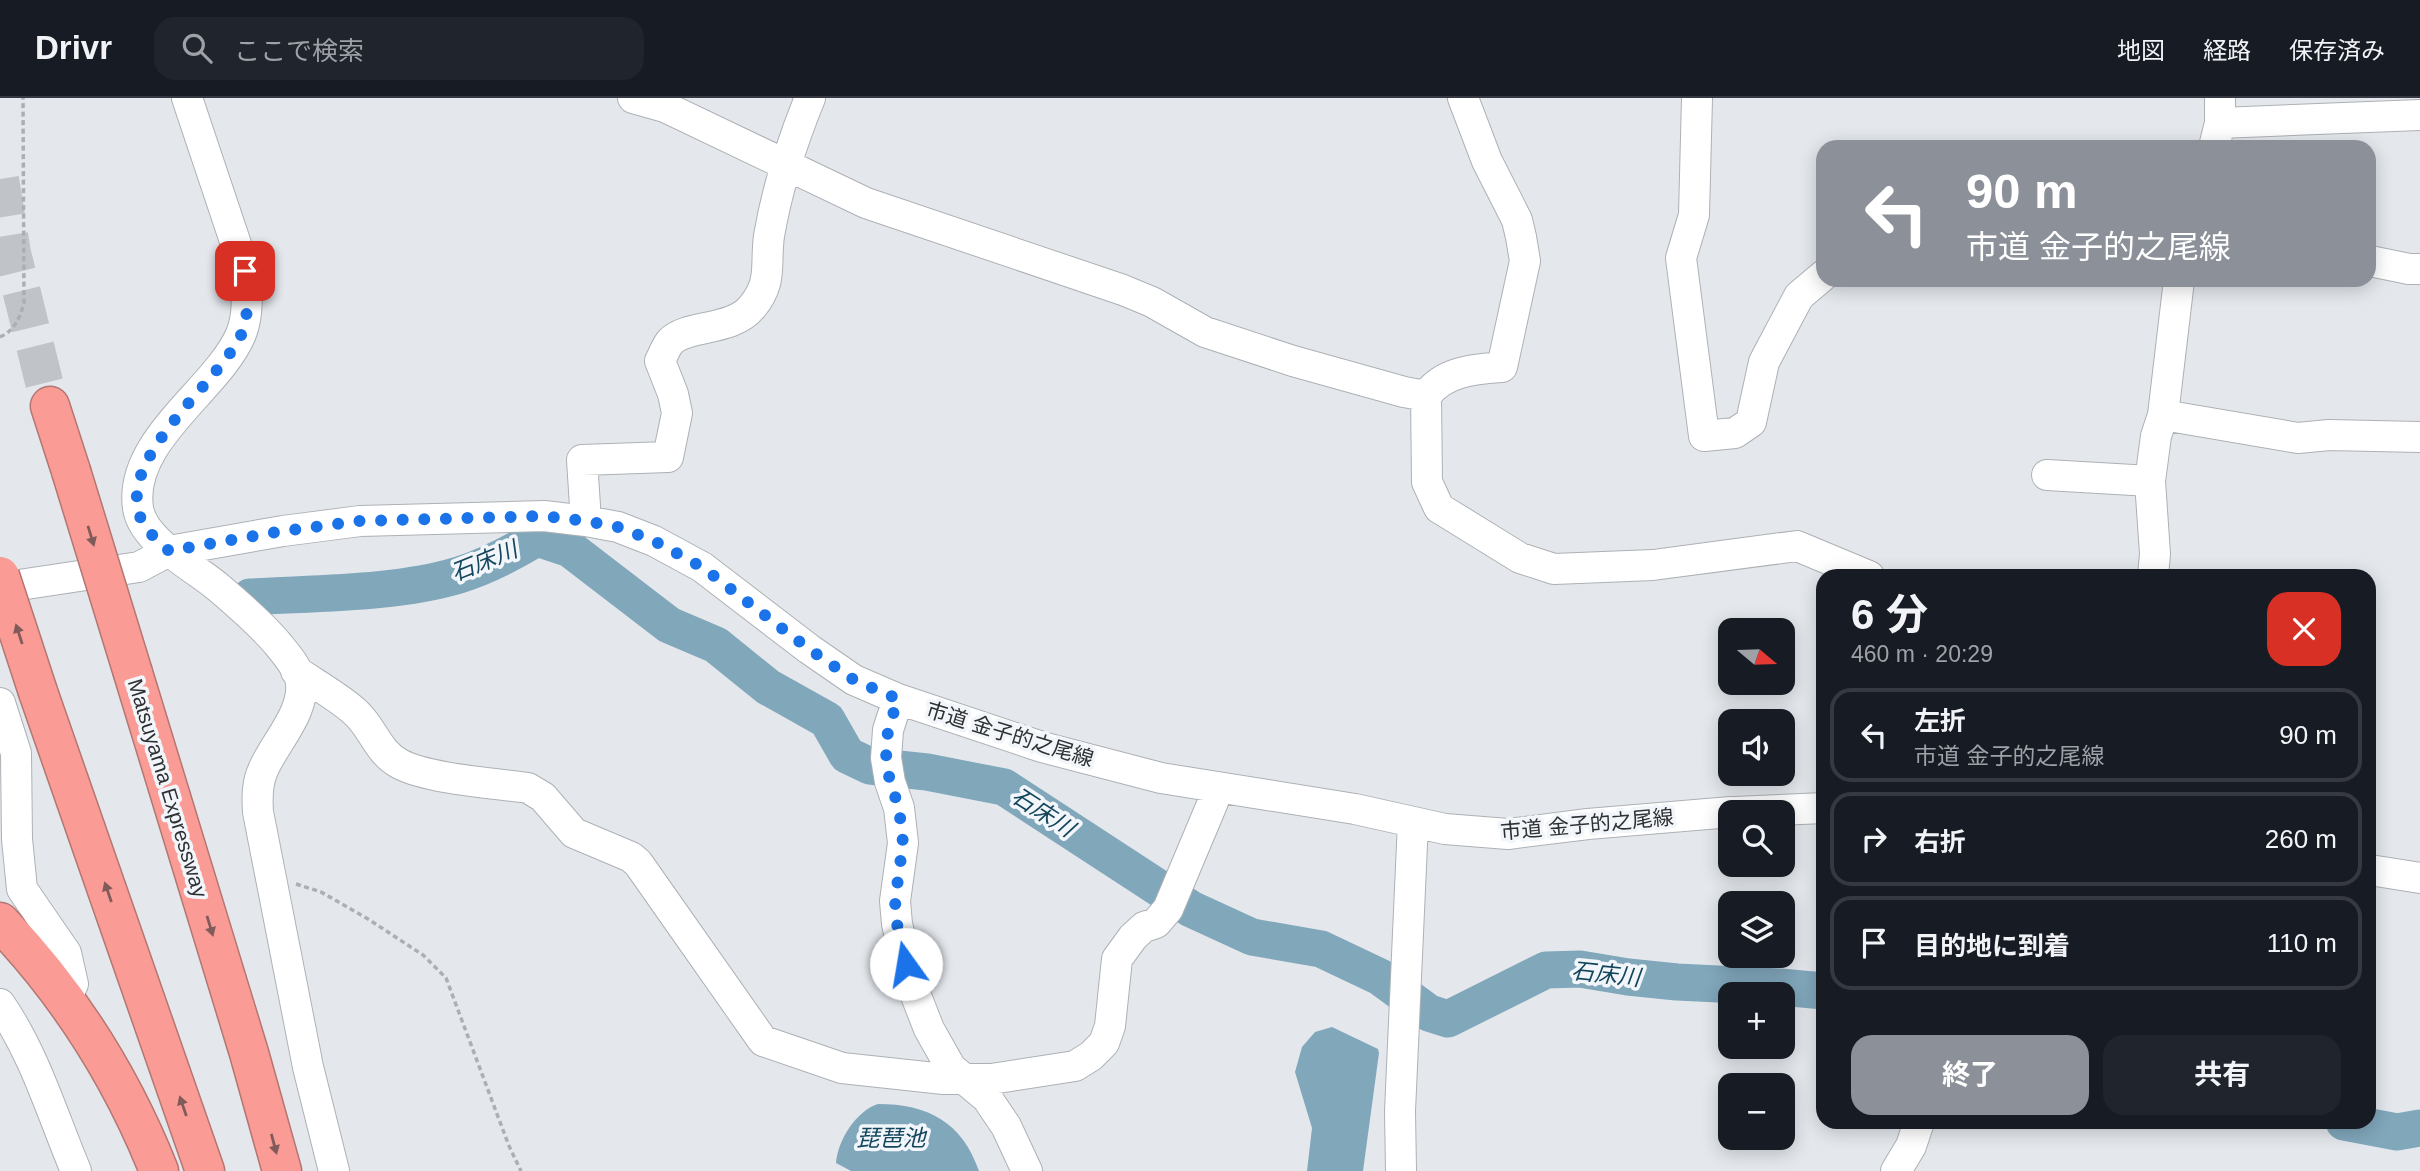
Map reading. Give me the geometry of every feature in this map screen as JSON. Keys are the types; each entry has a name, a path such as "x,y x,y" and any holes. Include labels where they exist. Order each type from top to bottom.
{"highway":[{"name":"Matsuyama Expressway","path":"50,406 249,1053 282,1171"},
{"path":"0,576 205,1171"},
{"path":"0,922 66,999 140,1123 159,1171"}],"street":[{"path":"187,98 245,271 246,315 241,334 223,362 166,429 154,448 138,491 138,509 146,528 169,551 218,586 266,630 289,658 300,679 299,698 293,718 262,771 257,789 258,812 307,1067 334,1171"},
{"path":"206,98 245,210 238,246"},
{"path":"634,98 665,107 866,203 1143,298 1205,332 1305,365 1426,396"},
{"path":"586,521 582,460 668,457 677,413 673,394 660,361 671,341 690,332 725,325 751,310 766,287 769,237 786,163 810,98"},
{"path":"1463,98 1488,161 1517,220 1525,261 1502,367 1464,370 1433,386 1426,396 1427,482 1439,508 1520,558 1554,569 1653,565 1797,546 1852,569"},
{"path":"1697,98 1695,215 1681,258 1703,436 1735,433 1751,422 1763,362 1800,296 1816,282"},
{"path":"2218,123 2420,115"},
{"path":"2376,262 2420,269"},
{"path":"2154,569 2150,481 2155,436 2163,415 2178,287"},
{"path":"2163,415 2298,438 2329,435 2420,437"},
{"path":"2047,475 2150,481"},
{"name":"市道 金子的之尾線","path":"0,588 139,567 169,551 360,521 531,516 586,521 618,527 654,541 702,567 854,680 898,699 1042,747 1161,779 1355,809 1445,829 1508,834 1718,813"},
{"path":"296,671 354,711 366,723 383,752 400,764 422,772 528,788 542,797 574,833 631,857 638,863 763,1041 842,1068 965,1080 991,1079 1075,1066 1091,1056 1104,1043 1110,1026 1117,959 1133,937 1156,923 1173,897 1213,802"},
{"path":"898,699 888,730 888,770 899,808 903,843 895,901 897,924 911,984 929,1029 951,1068 987,1098 1006,1126 1027,1171"},
{"path":"0,703 16,753 17,839 22,889 66,953 73,984 66,999"},
{"name":"市道 金子的之尾線","path":"1795,809 1816,808"},
{"path":"1401,1171 1400,1111 1413,822"},
{"path":"2376,871 2420,878"},
{"path":"0,1004 18,1031 34,1065 76,1171"},
{"path":"1896,1171 1916,1129"}],"path":[{"path":"0,337 8,334 20,317 24,303 23,98"},
{"path":"272,884 295,883 321,892 423,955 446,978 509,1146 521,1171"}],"water":[{"path":"1332,1027 1378,1049 1379,1053 1363,1171 1307,1171 1312,1128 1295,1072 1302,1047 1315,1032"},
{"name":"琵琶池","path":"878,1104 912,1108 941,1119 963,1140 979,1171 851,1171 836,1163 844,1136 862,1113"}],"waterway":[{"name":"石床川","path":"250,597 356,592 435,581 479,568 537,538 570,549 669,625 716,645 768,687 827,720 847,755 870,766 927,772 1004,787 1191,909 1252,937 1321,949 1380,977 1429,1013 1448,1019 1546,970 1580,969 1677,982 1816,990"},
{"name":"石床川","path":"2376,1128 2397,1132 2420,1128"}],"tunnel":[{"path":"0,179 12,253 50,406"}],"route":[{"path":"245,271 246,315 241,334 216,370 166,429 143,472 138,491 138,509 146,528 169,551 360,521 463,516 544,516 618,527 654,541 702,567 854,680 898,699 888,730 886,758 890,782 899,808 903,843 902,866 895,901 906,964"}]}
